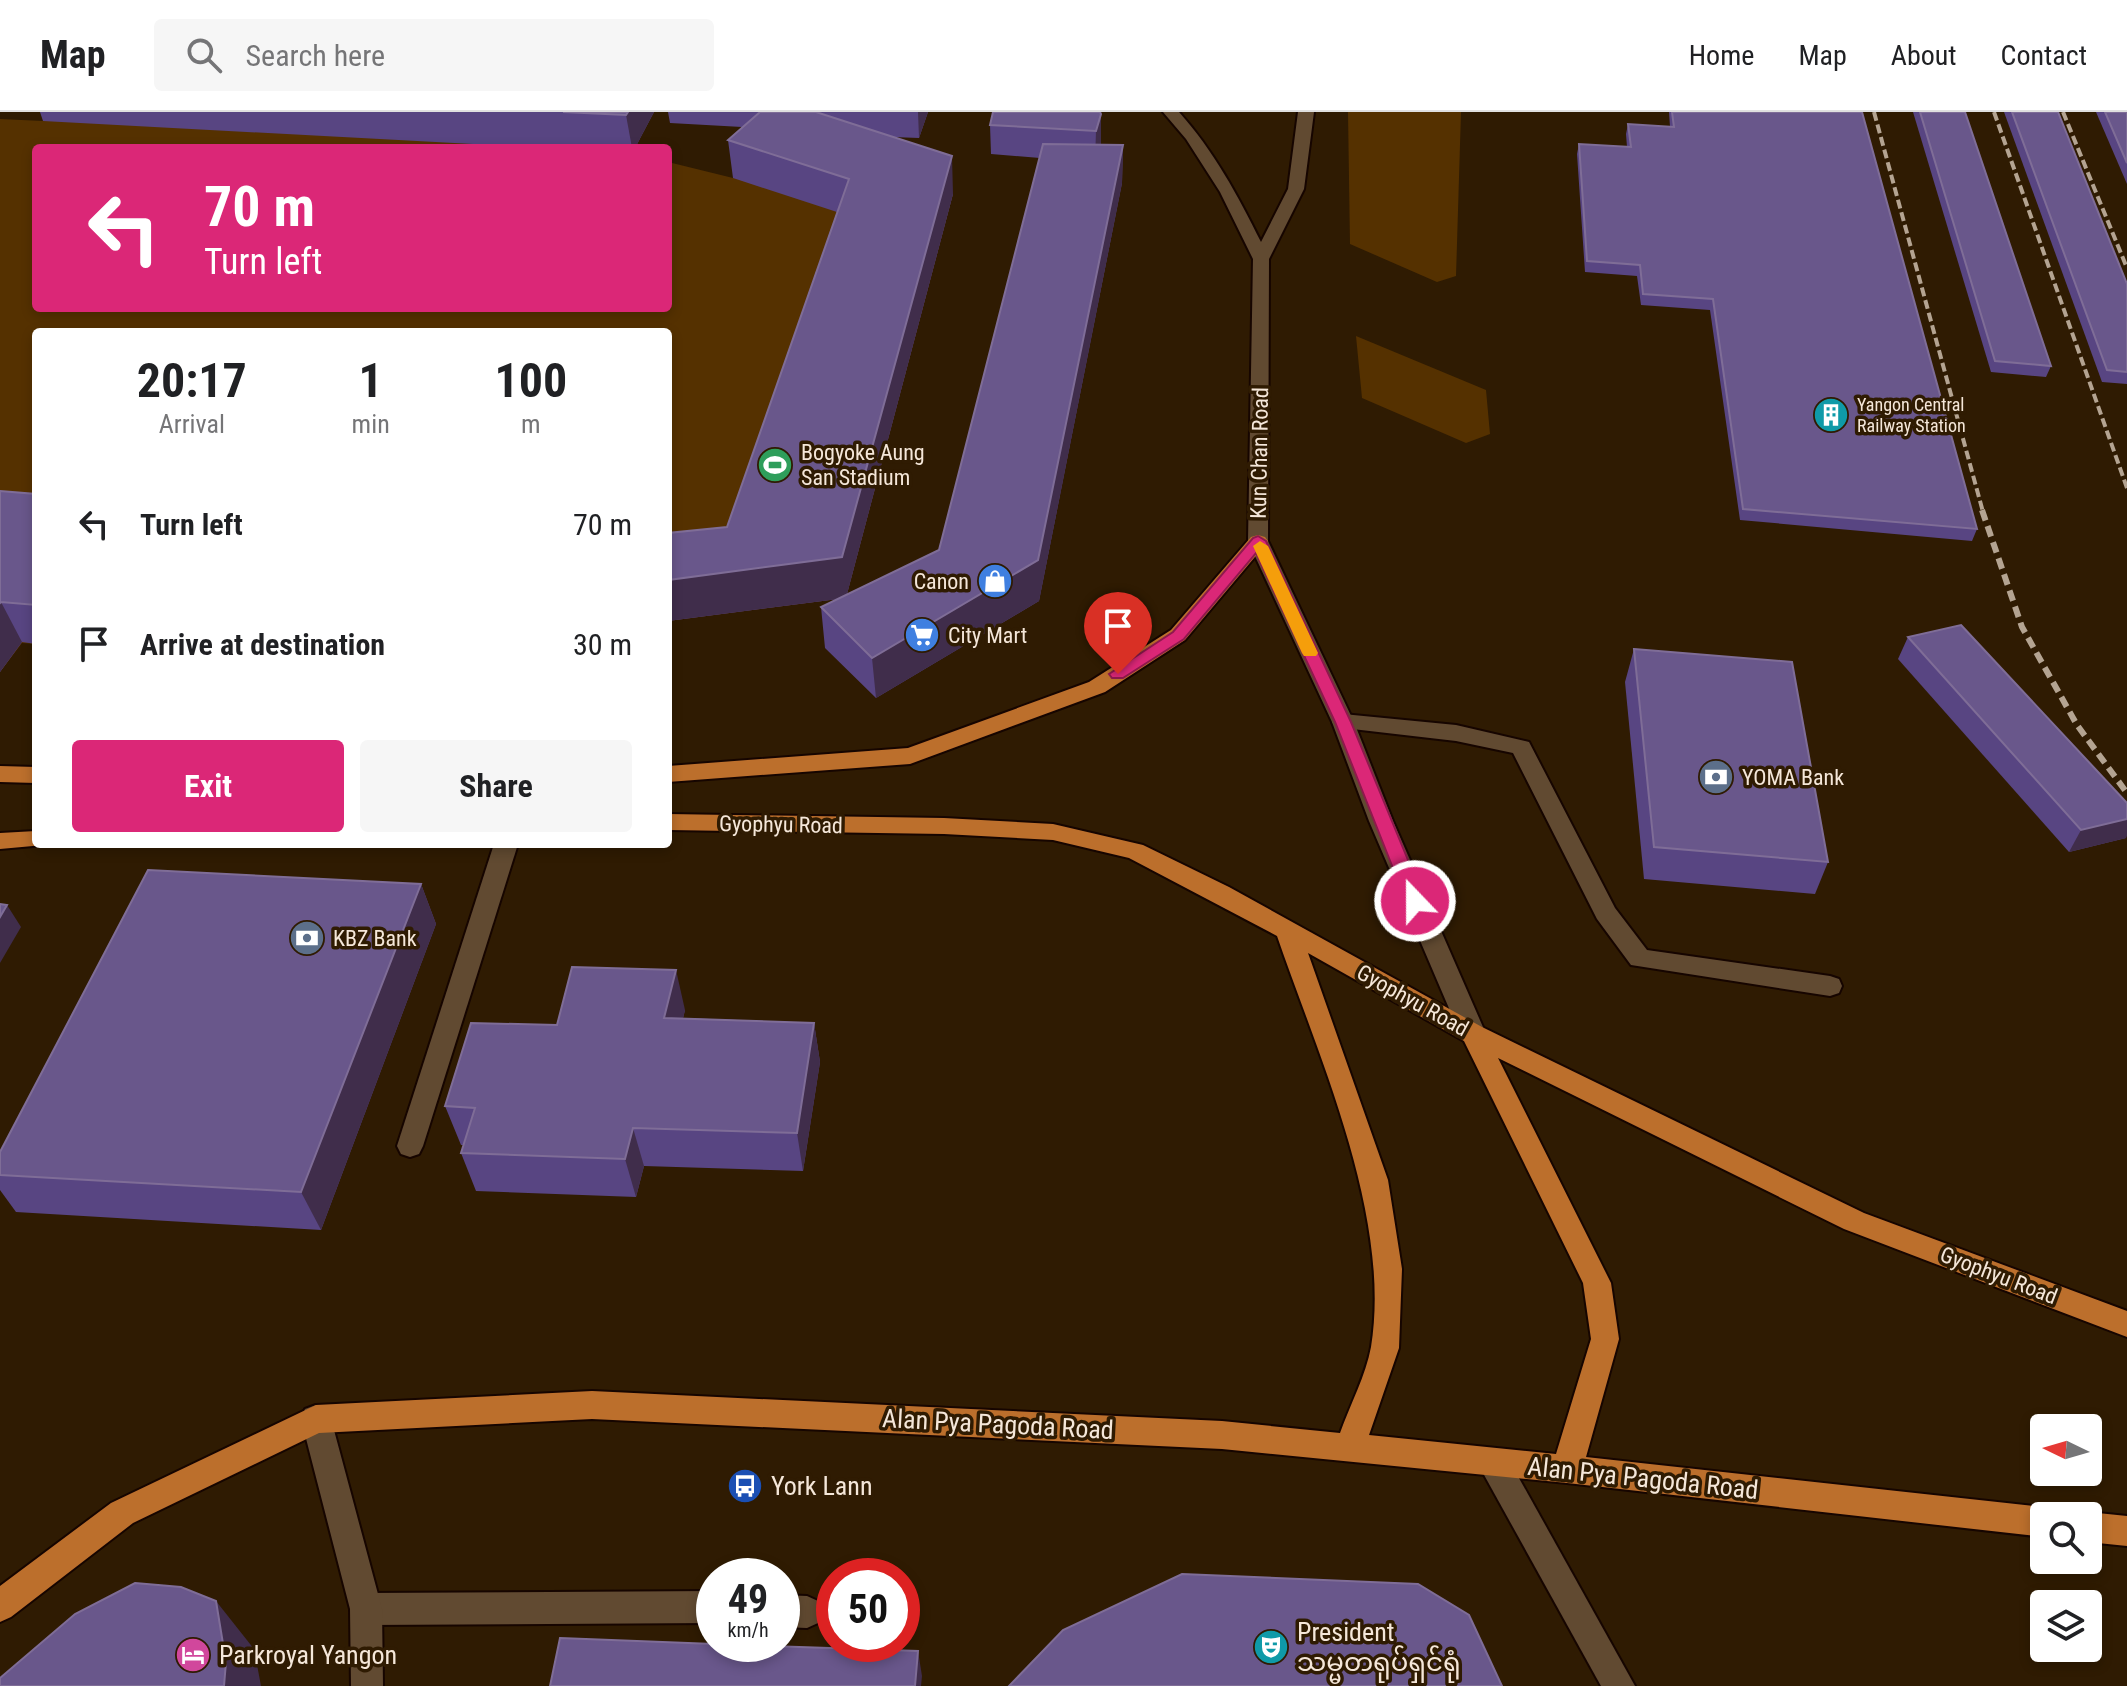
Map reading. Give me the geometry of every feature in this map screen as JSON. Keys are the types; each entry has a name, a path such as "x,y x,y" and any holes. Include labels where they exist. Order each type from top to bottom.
{"main road":[{"name":"Kun Chan Road","path":"1171,112 1192,136 1228,192 1261,259"},
{"name":"Kun Chan Road","path":"1306,112 1296,189 1261,259 1258,541 1343,722 1381,821 1473,1034"},
{"path":"672,774 910,756 1097,687 1178,635 1258,541"},
{"path":"1343,722 1456,733 1521,747 1606,913 1640,958 1830,986"},
{"path":"0,774 32,775"},
{"name":"Gyophyu Road","path":"672,822 944,826 1053,832 1135,851 1288,931 1473,1034 1854,1221 2127,1324"},
{"path":"0,841 32,839"},
{"path":"410,1146 505,848"},
{"path":"1288,931 1374,1180 1388,1269 1385,1348 1350,1447"},
{"path":"1473,1034 1597,1283 1605,1339 1567,1469"},
{"name":"Alan Pya Pagoda Road","path":"0,1606 122,1513 316,1419 592,1405 1222,1435 1567,1469 2030,1520"},
{"path":"316,1419 366,1609 367,1686"},
{"path":"1494,1463 1619,1686"},
{"path":"2102,1528 2127,1531"},
{"path":"366,1609 696,1607"}],"shaded area":[{"name":"Bogyoke Aung San Stadium","path":"52,112 570,144 32,144 32,312 672,312 672,163 733,178 779,136 953,194 846,598 672,620 672,328 32,328 32,644 22,643 0,672 0,119 43,121"},
{"path":"1348,112 1461,112 1456,276 1437,282 1350,244"},
{"path":"1356,336 1486,390 1490,434 1466,443 1362,398"}],"building":[{"path":"563,112 628,112 626,115"},
{"path":"760,112 816,112 952,156 842,557 672,579 672,533 727,527 849,179 728,140"},
{"path":"993,112 1101,114 1096,131 990,125"},
{"name":"Yangon Central Railway Station","path":"1672,112 1862,112 1977,529 1743,509 1713,299 1643,294 1640,265 1587,261 1579,144 1631,147 1628,124 1674,127"},
{"path":"1920,112 1965,112 2051,366 1995,361"},
{"path":"2012,112 2058,112 2127,284 2127,372 2107,370"},
{"path":"2105,112 2127,112 2127,163"},
{"path":"1043,144 1123,145 1038,560 872,658 821,607 939,550"},
{"path":"0,491 32,494 32,605 0,603"},
{"path":"1961,625 2127,803 2127,819 2081,830 1908,637"},
{"path":"1634,649 1792,662 1828,862 1654,847"},
{"path":"148,870 421,884 301,1192 0,1175 0,1152"},
{"path":"0,904 7,905 0,917"},
{"path":"572,967 676,970 664,1018 814,1023 797,1133 633,1128 625,1159 461,1153 475,1108 445,1106 471,1023 557,1025"},
{"name":"President သမ္မတရုပ်ရှင်ရုံ","path":"1182,1574 1418,1584 1469,1615 1502,1686 1009,1686 1063,1630"},
{"path":"135,1583 181,1587 216,1601 226,1662 224,1686 0,1686 0,1678 75,1614"},
{"path":"560,1638 696,1643 696,1662 800,1662 800,1647 816,1647 816,1662 917,1662 915,1686 550,1686"}],"railway":[{"path":"1874,112 1983,512"},
{"path":"1994,112 2127,488"},
{"path":"2063,112 2127,268"},
{"path":"1982,510 2022,627 2077,725 2127,793"}],"slow traffic":[{"path":"1260,546 1310,653"}],"place":[{"name":"Yangon Central Railway Station","path":"1831,415"},
{"name":"Bogyoke Aung San Stadium","path":"775,465"},
{"name":"Canon","path":"995,581"},
{"name":"City Mart","path":"922,635"},
{"name":"YOMA Bank","path":"1716,777"},
{"name":"KBZ Bank","path":"307,938"},
{"name":"York Lann","path":"745,1486"},
{"name":"President သမ္မတရုပ်ရှင်ရုံ","path":"1271,1647"},
{"name":"Parkroyal Yangon","path":"193,1655"}],"route":[{"path":"1118,674 1178,635 1258,541 1343,722 1415,901"}]}
